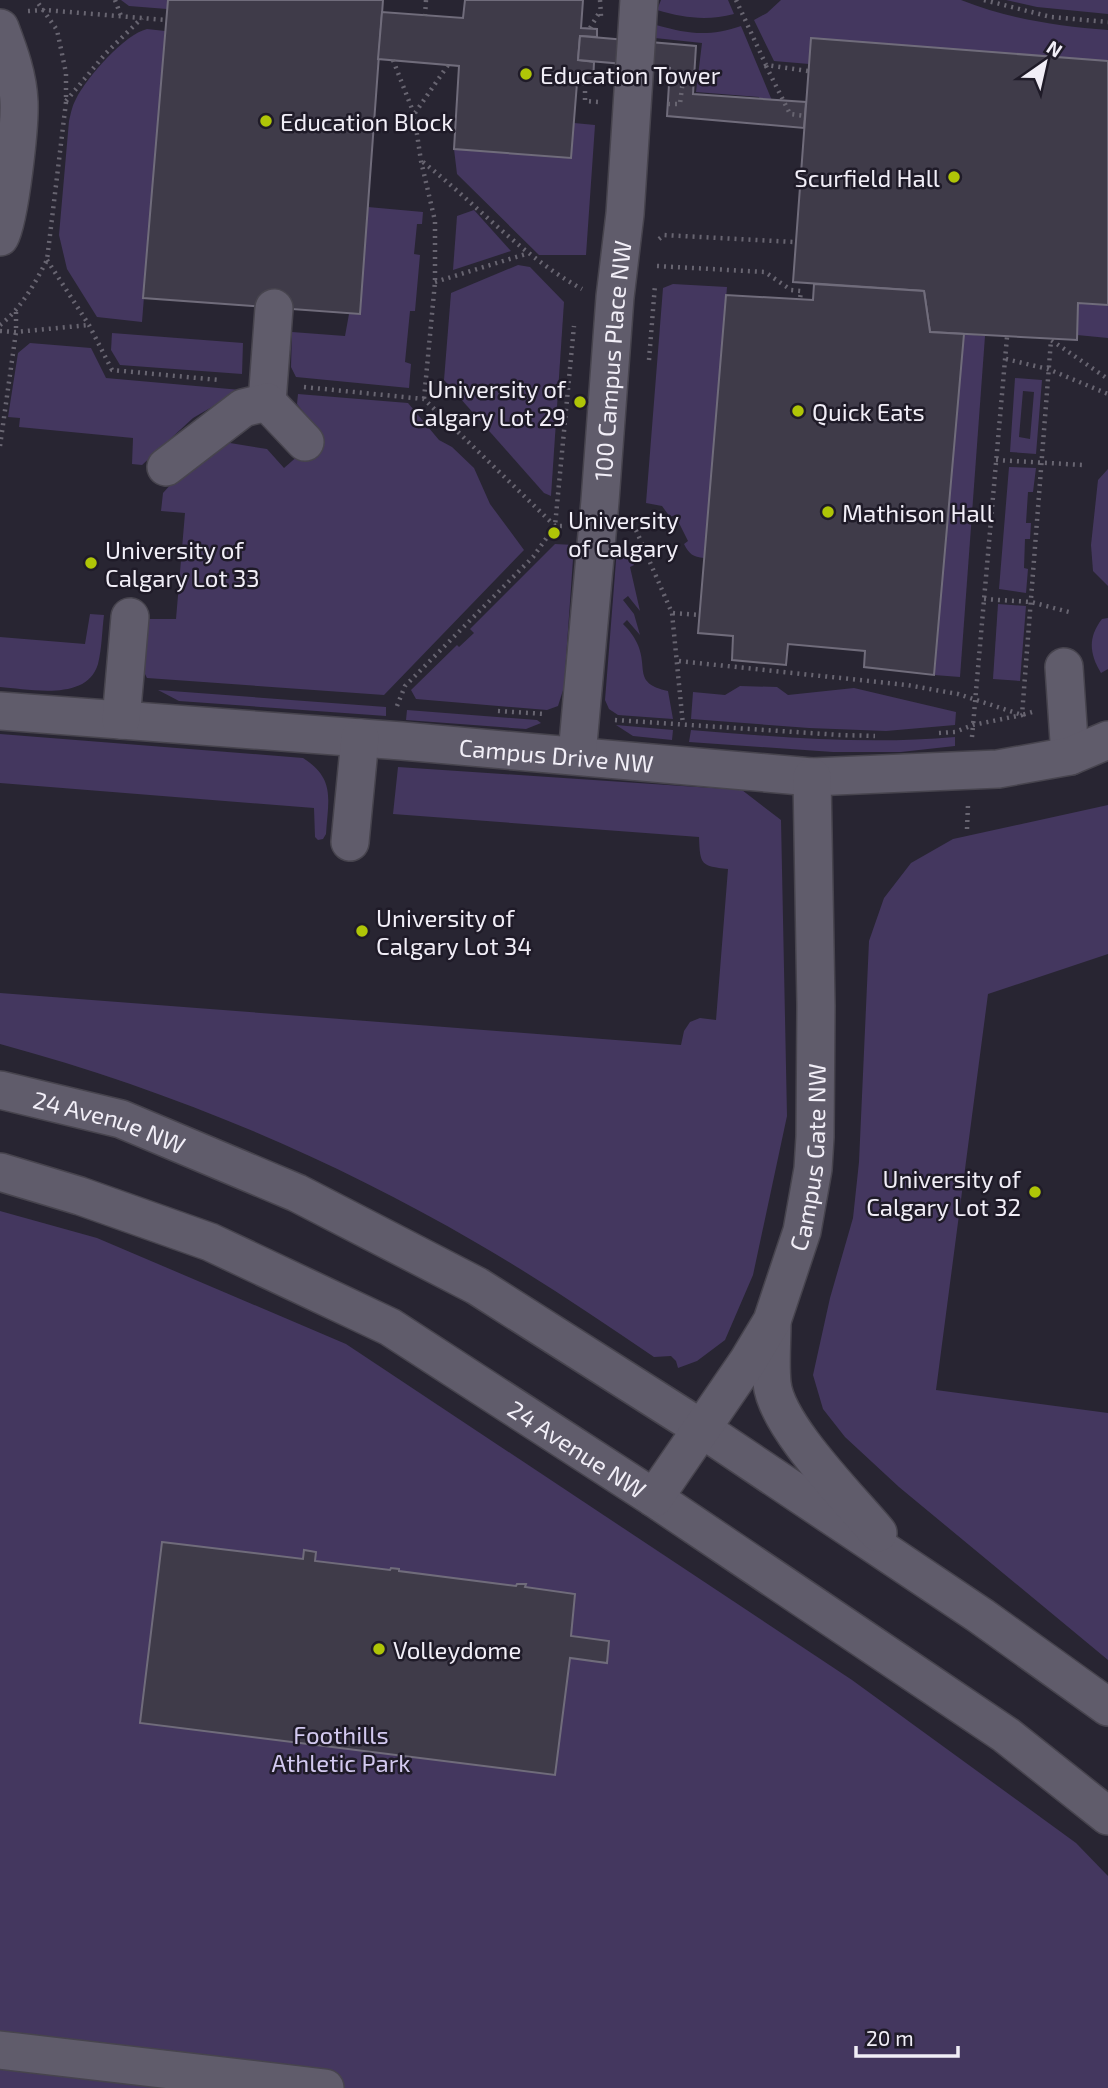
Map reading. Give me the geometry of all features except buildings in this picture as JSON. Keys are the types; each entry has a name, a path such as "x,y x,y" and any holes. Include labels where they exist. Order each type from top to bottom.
{"street":[{"name":"100 Campus Place NW","path":"578,755 615,297 625,214 640,3"},
{"path":"0,237 11,189 19,103 9,20"},
{"path":"274,308 281,394 304,442"},
{"path":"166,467 243,408 281,394"},
{"path":"121,720 130,617"},
{"path":"1064,667 1070,756"},
{"name":"Campus Drive NW","path":"0,711 578,755 812,777 998,769 1070,756 1108,740"},
{"path":"350,842 360,738"},
{"name":"Campus Gate NW","path":"654,1498 748,1361 772,1321 802,1231 813,1169 816,1006 812,777"},
{"name":"24 Avenue NW","path":"0,1090 121,1119 296,1193 477,1286 702,1429 1057,1669 1108,1707"},
{"name":"24 Avenue NW","path":"0,1172 80,1196 210,1242 390,1327 654,1498 1006,1735 1108,1816"},
{"path":"772,1321 772,1385 782,1415 800,1441 905,1565"},
{"path":"0,2050 325,2088"}],"path":[{"path":"115,0 121,16"},
{"path":"425,16 426,0"},
{"path":"736,0 790,114 804,116"},
{"path":"984,0 1051,17 1108,22"},
{"path":"9,20 45,10 166,20"},
{"path":"66,102 106,53 142,19"},
{"path":"393,60 414,114 435,221 435,282 424,399"},
{"path":"414,114 448,65"},
{"path":"766,65 808,71"},
{"path":"665,104 680,104 684,71"},
{"path":"585,84 585,101 602,102"},
{"path":"421,160 457,189 527,254 572,283"},
{"path":"658,239 664,235 793,242"},
{"path":"435,282 527,254"},
{"path":"47,260 89,325 112,370 231,381"},
{"path":"657,265 765,272 791,290 801,291 800,299"},
{"path":"0,446 16,332 16,309"},
{"path":"0,331 89,325"},
{"path":"967,829 968,770 1007,337"},
{"path":"932,733 955,732 973,725 1022,715 1051,340 1108,379"},
{"path":"1006,359 1048,369 1108,394"},
{"path":"281,394 424,399 555,526 571,527"},
{"path":"996,460 1083,465"},
{"path":"397,711 405,686 533,556 555,526 558,497"},
{"path":"636,522 636,531 673,613 683,725"},
{"path":"984,598 1031,602 1069,612"},
{"path":"673,613 700,615"},
{"path":"678,661 907,685 958,694"},
{"path":"613,720 840,736 886,736"}],"green space":[{"path":"121,0 168,0 167,9 129,6"},
{"path":"661,0 728,0 734,14 705,18 677,15 657,10"},
{"path":"781,0 961,0 1033,21 1108,30 1108,61 811,38 809,64 774,61 754,20 767,13"},
{"path":"1006,0 1108,0 1108,14 1037,7"},
{"path":"656,25 698,33 718,32 741,26 773,103 761,103 759,97 696,92 702,43 655,38"},
{"path":"147,29 165,31 142,322 97,317 67,269 59,235 69,121 74,104 88,80 107,58 128,39"},
{"path":"574,123 595,125 586,255 539,255 457,174 454,149 571,158"},
{"path":"368,207 423,212 422,224 417,224 414,254 420,255 415,311 410,311 405,362 411,364 409,388 296,377 291,367 292,332 345,336 349,314 360,314"},
{"path":"474,210 511,251 453,270 457,216"},
{"path":"518,265 530,267 564,302 551,496 544,493 444,380 451,293"},
{"path":"673,284 727,287 704,558 694,556 688,550 684,544 688,541 675,515 670,517 662,506 646,503 663,288"},
{"path":"1078,303 1108,305 1108,338 1077,335"},
{"path":"112,333 243,343 242,374 120,365 111,350"},
{"path":"964,334 985,336 960,677 934,675"},
{"path":"30,343 91,348 106,378 241,390 193,418 142,465 132,464 133,438 19,427 20,418 8,417 18,353"},
{"path":"1015,378 1042,380 1036,454 1010,452","holes":["1023,391 1034,392 1030,439 1019,437"]},
{"path":"298,394 408,403 439,440 452,447 474,468 490,504 524,550 384,695 147,678 141,666 149,619 176,619 185,513 161,511 163,493 182,472 230,443 267,449 284,468 322,435 297,404"},
{"path":"1009,467 1036,468 1033,492 1028,492 1026,523 1031,523 1030,539 1025,539 1024,568 1028,569 1026,593 999,589"},
{"path":"1108,469 1108,586 1093,571 1091,545 1098,480"},
{"path":"555,544 574,545 564,687 558,706 547,710 416,699 411,690 457,645 459,647 474,633 470,629"},
{"path":"617,548 629,549 634,565 630,567 640,611 628,596 623,600 634,614 640,635 627,620 623,624 637,643 646,679 657,688 668,691 673,719 618,715 609,709 605,700"},
{"path":"998,604 1026,606 1020,681 993,679"},
{"path":"90,614 104,615 98,664 92,676 70,689 41,691 0,687 0,637 85,644"},
{"path":"1108,618 1108,669 1101,673 1092,652 1092,639 1102,619"},
{"path":"740,686 777,687 788,695 854,688 956,712 955,725 886,731 691,719 693,692 725,695"},
{"path":"158,690 386,707 386,716 179,701"},
{"path":"407,710 537,720 541,723 526,729 406,720"},
{"path":"616,725 673,730 672,740 633,736"},
{"path":"691,730 856,740 955,737 955,746 901,752 833,752 689,742"},
{"path":"0,734 303,758 321,774 328,791 326,834 323,839 318,840 315,837 314,808 0,783"},
{"path":"398,767 742,790 781,820 787,1116 753,1275 725,1340 697,1361 678,1368 671,1356 654,1357 543,1283 475,1242 419,1210 303,1153 184,1103 0,1044 0,993 681,1045 684,1031 690,1022 700,1018 716,1020 728,869 712,867 701,859 699,837 393,814"},
{"path":"1108,805 1108,954 988,994 936,1390 1108,1413 1108,1660 899,1487 845,1437 823,1409 813,1375 830,1298 853,1218 859,1162 869,941 884,898 911,863 953,839"},
{"name":"Foothills Athletic Park","path":"0,1211 97,1238 346,1344 852,1680 1076,1843 1108,1876 1108,2088 0,2088"}],"place":[{"name":"Education Tower","path":"526,74"},
{"name":"Education Block","path":"266,121"},
{"name":"Scurfield Hall","path":"954,177"},
{"name":"University of Calgary Lot 29","path":"580,402"},
{"name":"Quick Eats","path":"798,411"},
{"name":"Mathison Hall","path":"828,512"},
{"name":"University of Calgary","path":"554,533"},
{"name":"University of Calgary Lot 33","path":"91,563"},
{"name":"University of Calgary Lot 34","path":"362,931"},
{"name":"University of Calgary Lot 32","path":"1035,1192"},
{"name":"Volleydome","path":"379,1649"}]}
